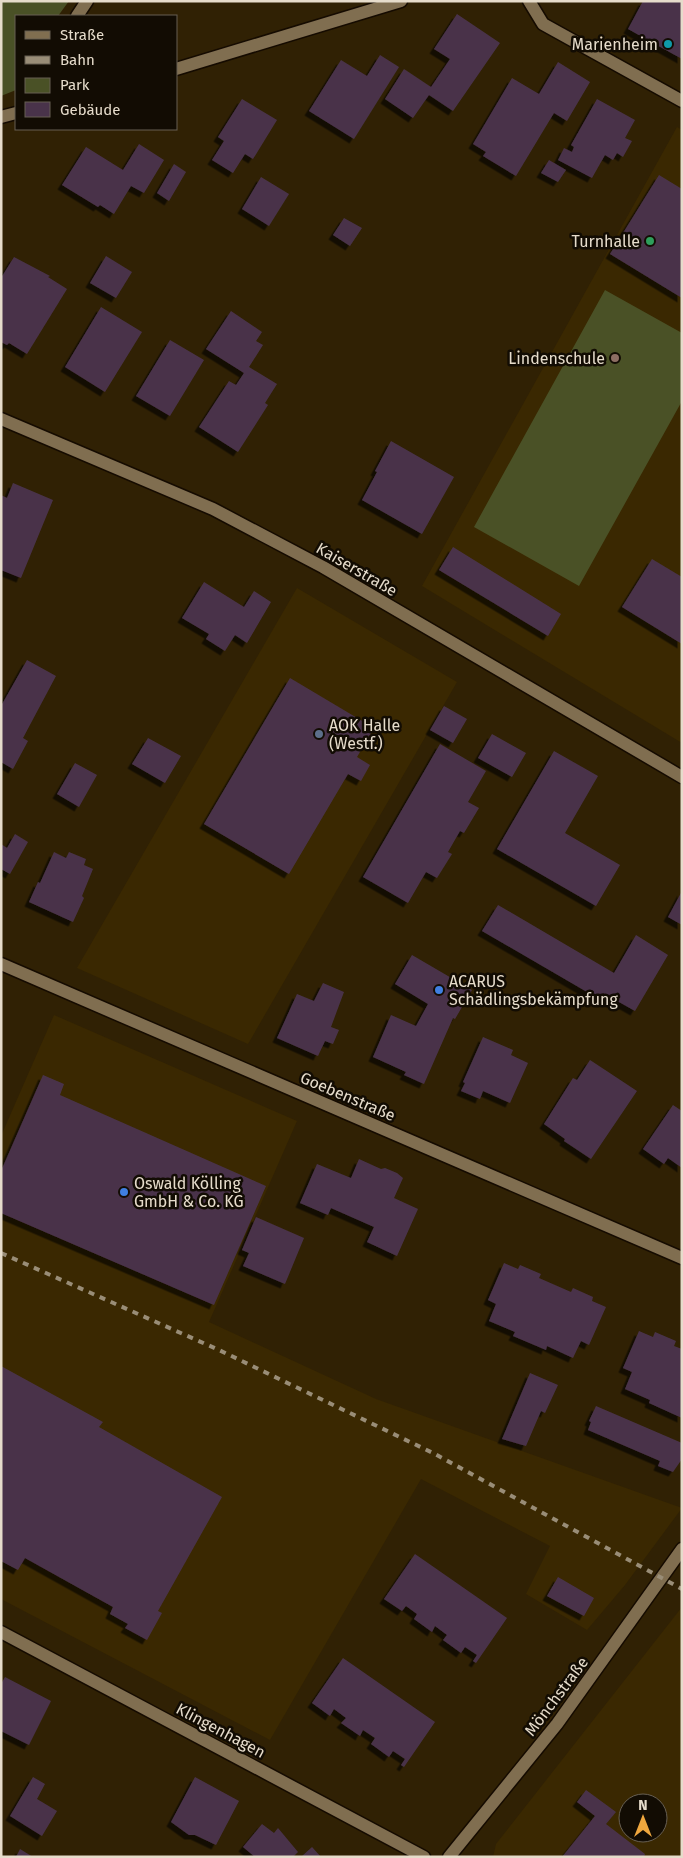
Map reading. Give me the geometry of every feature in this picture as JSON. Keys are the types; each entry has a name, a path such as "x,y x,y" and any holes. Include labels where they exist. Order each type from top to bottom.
{"street":[{"path":"78,15 87,1"},
{"path":"178,67 401,1"},
{"path":"528,1 543,24 682,101"},
{"path":"1,117 15,113"},
{"name":"Kaiserstraße","path":"1,419 213,509 323,567 682,777"},
{"name":"Goebenstraße","path":"1,964 682,1258"},
{"name":"Mönchstraße","path":"449,1857 557,1724 682,1549"},
{"name":"Klingenhagen","path":"1,1632 424,1857"}],"shaded area":[{"name":"Lindenschule","path":"677,127 682,130 682,743 422,586"},
{"path":"297,588 457,682 248,1044 77,968"},
{"path":"54,1015 297,1121 209,1322 376,1399 682,1508 625,1585 587,1630 526,1594 550,1546 421,1479 270,1740 1,1599 1,1136"},
{"path":"682,1607 682,1857 493,1857 496,1844"}],"green space":[{"path":"1,1 69,1 59,15 15,15 15,90 1,96"},
{"path":"605,290 682,333 682,401 579,586 474,527"}],"building":[{"name":"Marienheim","path":"643,1 682,1 682,59 628,29"},
{"path":"457,14 500,43 453,111 429,95 413,118 385,99 404,69 431,87 450,59 434,49"},
{"path":"380,55 399,67 354,139 309,111 341,60 367,76"},
{"path":"558,62 590,82 567,121 554,113 516,176 483,156 486,152 473,144 512,78 539,94"},
{"path":"242,99 277,120 253,159 245,154 233,173 212,160 224,141 218,137"},
{"path":"597,99 635,120 625,138 632,141 623,157 617,153 613,160 605,155 592,178 558,160 564,148 572,152 574,147 571,145"},
{"path":"139,144 164,160 144,193 131,186 114,214 100,205 98,207 62,185 86,147 123,170"},
{"path":"549,160 566,170 558,182 541,173"},
{"path":"174,164 186,172 169,201 157,193"},
{"name":"Turnhalle","path":"659,175 682,189 682,298 610,254"},
{"path":"261,177 289,194 269,226 242,209"},
{"path":"344,218 362,228 350,246 333,235"},
{"path":"106,256 132,272 116,298 90,283"},
{"path":"14,257 50,276 48,277 67,289 27,354 9,343 7,345 1,342 1,278"},
{"path":"101,307 142,332 105,392 65,367"},
{"path":"231,311 262,332 256,341 263,345 249,367 277,384 265,403 268,405 238,452 199,427 229,381 236,385 244,373 206,349"},
{"path":"170,340 204,360 170,416 136,396"},
{"path":"391,441 454,477 422,534 362,500"},
{"path":"13,483 53,500 21,578 1,570 1,495 7,498"},
{"path":"453,547 561,614 548,636 439,570"},
{"path":"652,559 682,577 682,644 622,607"},
{"path":"204,582 244,607 254,591 271,602 247,643 235,635 225,651 206,639 209,634 182,618"},
{"path":"27,660 56,676 23,738 28,741 13,769 1,762 1,706"},
{"path":"290,678 374,728 357,757 370,765 361,781 348,774 289,874 204,824"},
{"path":"444,706 467,719 453,743 430,730"},
{"path":"492,734 526,753 512,777 478,758"},
{"path":"148,738 181,756 165,783 132,764"},
{"path":"440,744 486,771 468,802 479,808 464,833 460,831 448,852 452,854 437,878 426,872 408,903 363,877"},
{"path":"554,751 598,776 565,833 620,865 596,906 497,849"},
{"path":"75,763 97,775 79,807 57,794"},
{"path":"15,834 28,842 10,874 1,869 1,844 7,848"},
{"path":"54,852 66,858 69,852 86,859 84,865 93,869 82,896 84,898 73,922 29,902"},
{"path":"682,891 682,925 668,917"},
{"path":"498,905 614,973 636,935 668,955 635,1011 603,993 599,999 482,931"},
{"path":"412,955 472,990 455,1019 453,1018 424,1084 404,1075 406,1072 373,1057 391,1015 416,1026 428,1004 395,984"},
{"path":"323,983 344,992 331,1027 339,1030 333,1044 325,1041 318,1056 277,1038 297,994 314,1001"},
{"path":"483,1037 513,1050 511,1055 528,1063 510,1103 483,1091 480,1099 461,1091 465,1083 463,1082"},
{"path":"590,1060 637,1091 591,1159 564,1141 565,1139 544,1124 573,1078 577,1080"},
{"path":"43,1075 64,1084 60,1095 266,1186 214,1305 1,1213 1,1171"},
{"path":"673,1105 682,1111 682,1168 668,1158 664,1164 643,1149"},
{"path":"359,1159 381,1169 385,1168 397,1173 403,1178 394,1198 418,1209 397,1256 367,1242 374,1227 331,1208 328,1215 300,1203 317,1164 351,1178"},
{"path":"256,1217 304,1238 285,1284 243,1266 249,1253 242,1250"},
{"path":"504,1263 518,1269 520,1265 541,1274 539,1278 571,1292 573,1288 593,1297 592,1301 606,1307 589,1345 581,1341 573,1358 547,1346 546,1350 513,1336 515,1332 489,1321 496,1304 488,1300"},
{"path":"639,1331 653,1337 655,1332 676,1341 674,1346 682,1349 682,1418 649,1403 650,1400 625,1389 632,1372 623,1368"},
{"path":"1,1366 103,1422 99,1427 222,1497 158,1611 162,1613 147,1640 125,1628 128,1624 110,1614 113,1607 25,1558 18,1570 1,1561"},
{"path":"530,1373 558,1385 545,1413 541,1411 526,1446 502,1439"},
{"path":"596,1406 682,1443 682,1459 673,1472 658,1466 660,1461 588,1430 591,1422 589,1421"},
{"path":"415,1554 507,1618 476,1663 473,1661 477,1655 465,1647 461,1653 443,1640 447,1635 435,1626 432,1632 414,1619 417,1614 406,1606 402,1611 384,1599"},
{"path":"558,1577 594,1598 584,1616 547,1596"},
{"path":"343,1658 435,1722 404,1767 401,1765 405,1759 393,1751 389,1757 371,1744 375,1738 363,1730 360,1736 341,1723 346,1718 334,1709 330,1716 312,1703"},
{"path":"5,1677 51,1701 29,1745 1,1731 1,1684"},
{"path":"33,1777 45,1784 37,1799 57,1811 42,1836 10,1816"},
{"path":"195,1777 239,1801 216,1845 195,1835 189,1835 171,1822"},
{"path":"586,1790 616,1812 606,1824 618,1833 618,1843 631,1843 645,1854 644,1857 562,1857 595,1816 577,1802"},
{"path":"262,1824 274,1833 278,1828 298,1852 295,1857 255,1857 243,1847"},
{"path":"312,1847 321,1857 301,1857"},
{"path":"20,1849 33,1857 16,1857"}],"railway":[{"path":"1,1253 219,1350 433,1453 682,1589"}],"place":[{"name":"Marienheim","path":"668,44"},
{"name":"Turnhalle","path":"650,241"},
{"name":"Lindenschule","path":"615,358"},
{"name":"AOK Halle (Westf.)","path":"319,734"},
{"name":"ACARUS Schädlingsbekämpfung","path":"439,990"},
{"name":"Oswald Kölling GmbH & Co. KG","path":"124,1192"}]}
